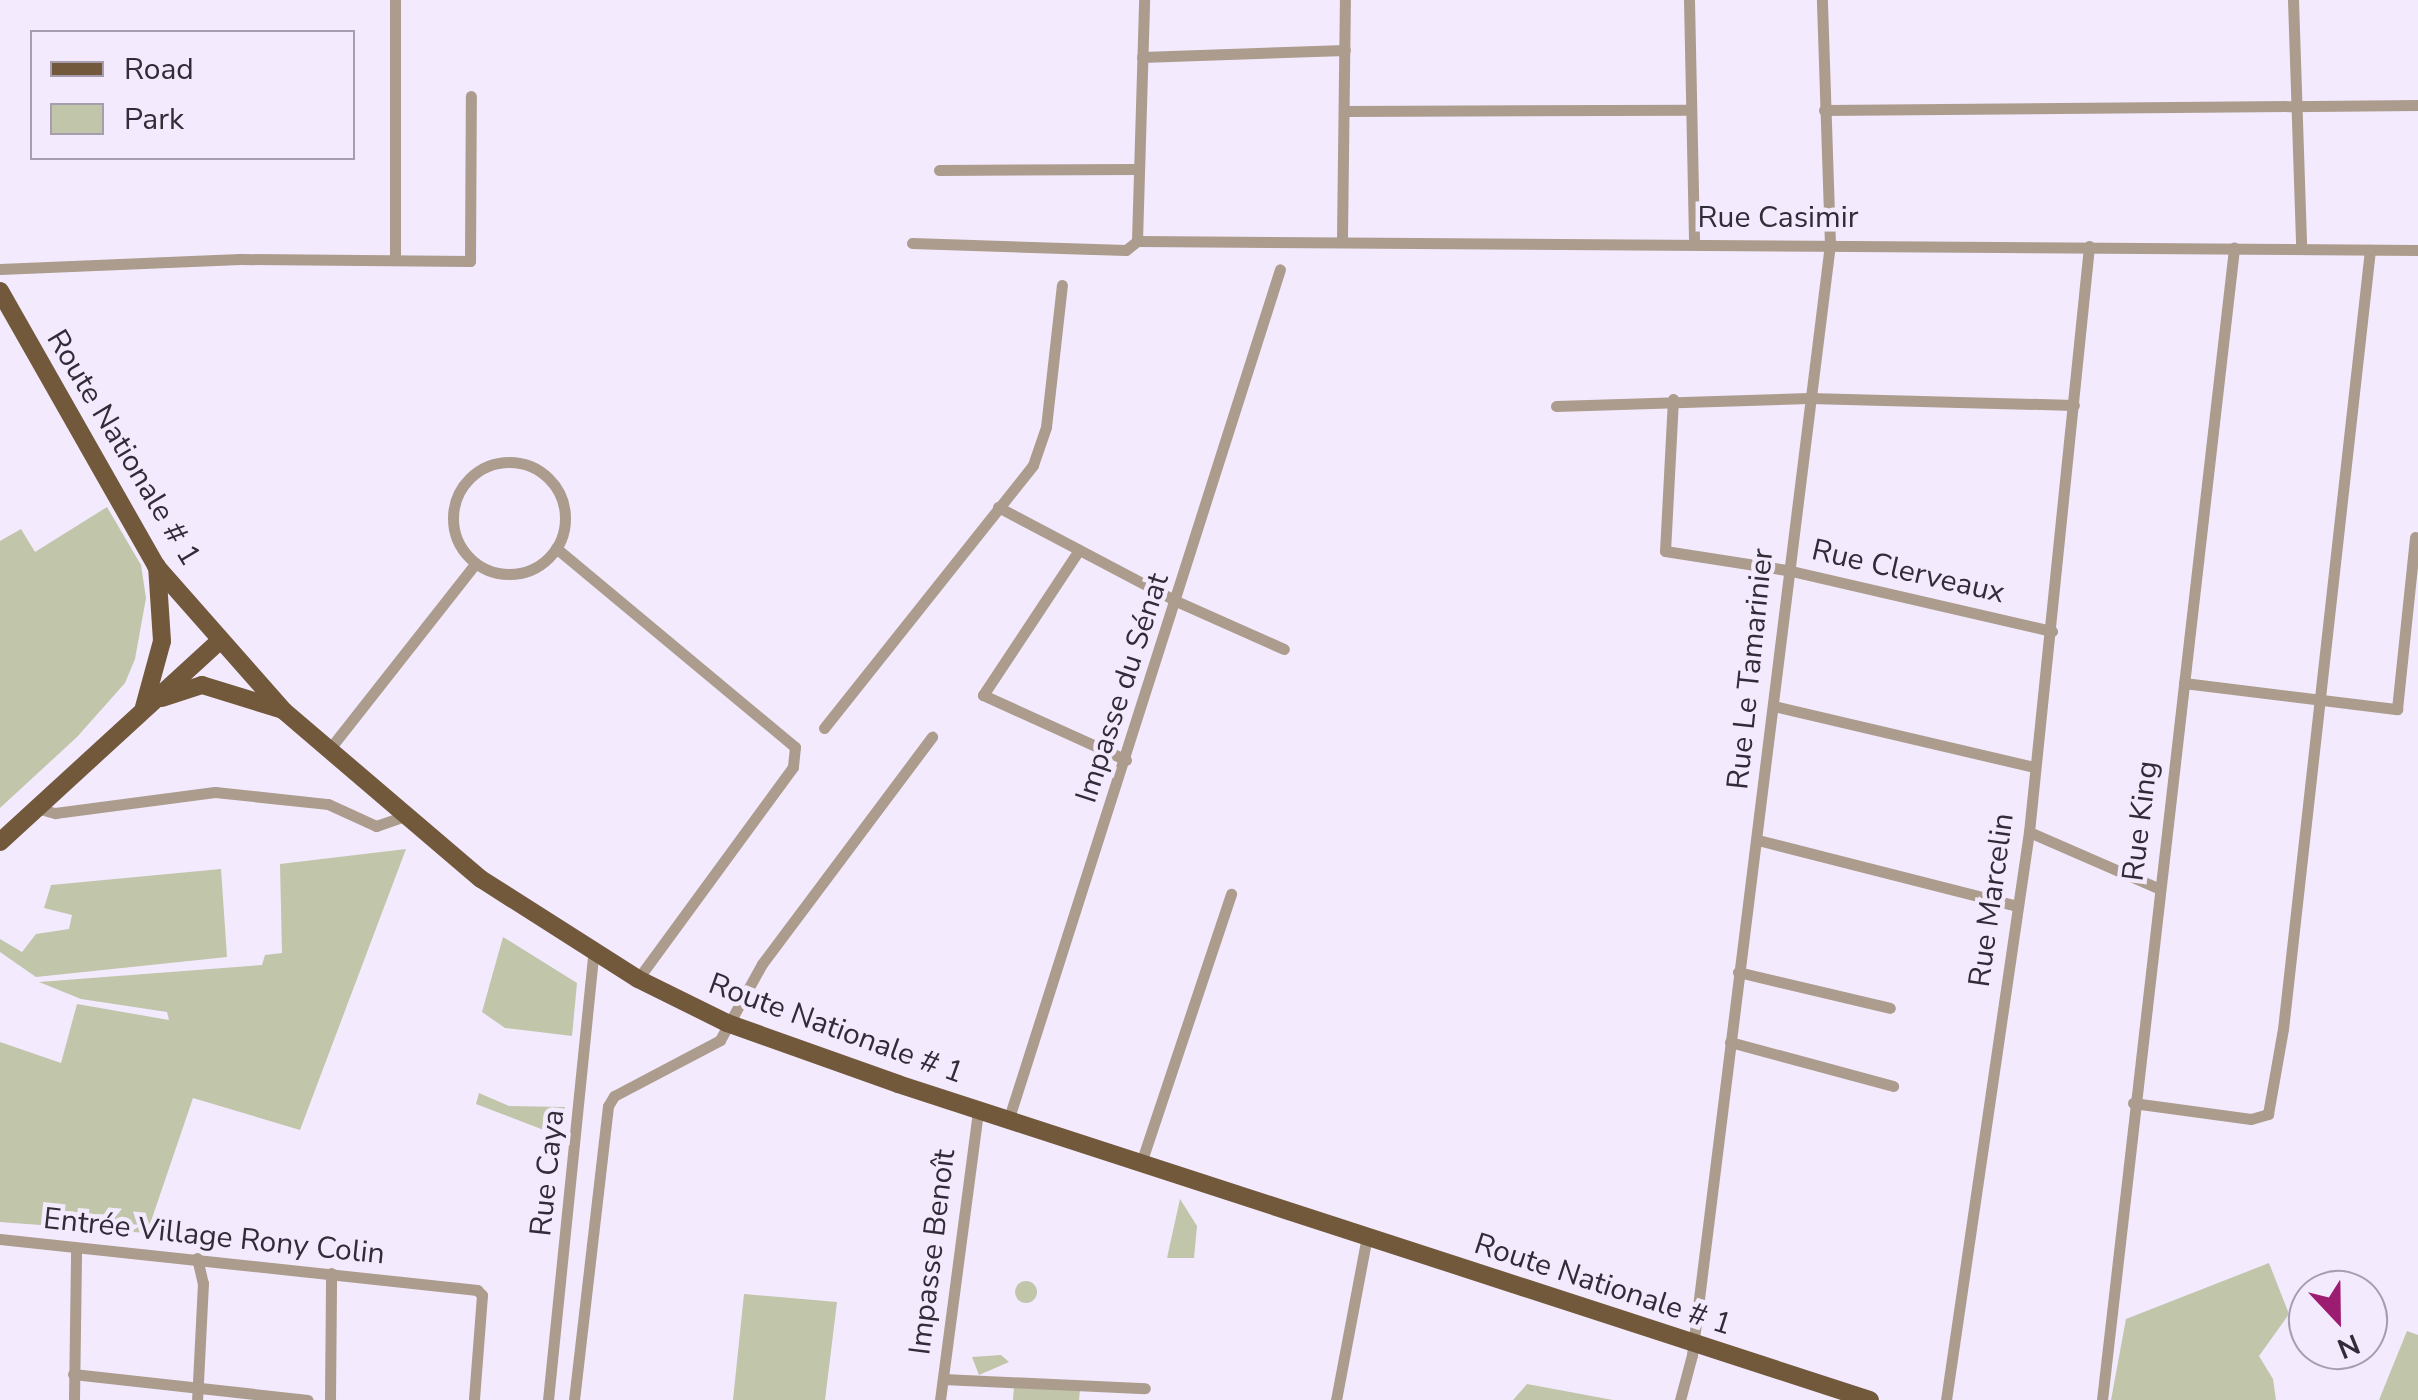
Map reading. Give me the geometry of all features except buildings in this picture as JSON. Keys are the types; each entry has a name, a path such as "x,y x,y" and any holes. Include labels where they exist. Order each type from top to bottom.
{"main road":[{"name":"Route Nationale # 1","path":"0,291 156,566 284,711 402,817 481,878 638,978 726,1022 978,1110 1870,1400"},
{"path":"144,708 164,629 156,566"},
{"path":"0,842 219,641"},
{"path":"144,708 202,686 284,711"}],"street":[{"path":"394,260 395,0"},
{"path":"1137,242 1144,0"},
{"path":"1342,238 1346,0"},
{"path":"1689,0 1694,243"},
{"name":"Rue Le Tamarinier","path":"1680,1400 1758,840 1786,570 1830,244 1822,0"},
{"path":"2294,0 2301,246"},
{"path":"1142,57 1344,50"},
{"path":"0,269 470,260 471,96"},
{"path":"1824,110 2418,104"},
{"path":"1344,111 1691,110"},
{"path":"939,170 1138,169"},
{"name":"Rue Casimir","path":"912,242 1126,250 1137,242 1342,238 2418,250"},
{"name":"Rue Marcelin","path":"1946,1400 2029,832 2089,246"},
{"name":"Rue King","path":"2102,1400 2114,1332 2133,1103 2234,248"},
{"path":"2133,1103 2251,1119 2268,1114 2370,250"},
{"name":"Impasse du Sénat","path":"1008,1120 1280,269"},
{"path":"824,728 1032,465 1046,428 1062,286"},
{"path":"1556,406 1810,398 2074,405"},
{"name":"Rue Clerveaux","path":"1672,400 1665,550 1786,570 2052,631"},
{"path":"498,464 534,468 549,480 565,512 556,548 544,562 510,574 475,564 454,534 456,498 466,482 498,464"},
{"path":"998,508 1176,601 1284,648"},
{"path":"2184,684 2397,708 2414,536"},
{"path":"556,548 796,747 793,767 638,978"},
{"path":"1079,550 983,695 1126,760"},
{"path":"328,751 475,564"},
{"path":"1774,706 2035,768"},
{"path":"574,1400 608,1106 614,1096 711,1047 762,964 932,737"},
{"path":"37,808 56,812 215,792 328,804 376,826 402,817"},
{"path":"2029,832 2158,888"},
{"path":"1758,840 2016,906"},
{"path":"1141,1164 1230,894"},
{"name":"Rue Caya","path":"548,1400 594,951"},
{"path":"1738,972 1890,1008"},
{"path":"1730,1042 1893,1086"},
{"name":"Impasse Benoît","path":"940,1400 978,1110"},
{"path":"1336,1400 1367,1236"},
{"name":"Entrée Village Rony Colin","path":"0,1239 76,1250 332,1273 482,1295 474,1400"},
{"path":"74,1400 76,1250"},
{"path":"197,1258 204,1283 197,1394"},
{"path":"330,1400 332,1273"},
{"path":"73,1374 197,1394 308,1400"},
{"path":"942,1379 1146,1388"}],"green space":[{"path":"107,507 141,565 146,598 135,659 125,683 77,737 0,808 0,541 21,529 35,552"},
{"path":"406,849 300,1130 193,1098 147,1233 0,1222 0,1042 61,1063 77,1004 169,1020 167,1012 81,999 39,982 262,965 265,955 282,953 280,864"},
{"path":"221,869 227,957 36,977 0,952 0,939 22,952 36,934 69,929 72,915 44,908 51,885"},
{"path":"503,937 577,983 572,1036 505,1028 482,1012"},
{"path":"479,1093 509,1106 565,1107 562,1137 476,1104"},
{"path":"1180,1199 1197,1226 1194,1258 1167,1258"},
{"path":"2269,1263 2288,1311 2259,1356 2273,1379 2276,1400 2111,1400 2126,1319"},
{"path":"1026,1281 1034,1284 1034,1300 1026,1303 1018,1300 1015,1292 1018,1284"},
{"path":"744,1294 837,1302 825,1400 733,1400"},
{"path":"2407,1331 2418,1335 2418,1400 2379,1400"},
{"path":"1001,1355 1009,1362 979,1375 972,1357"},
{"path":"1527,1384 1613,1400 1513,1400"},
{"path":"1014,1387 1080,1390 1079,1400 1013,1400"}]}
